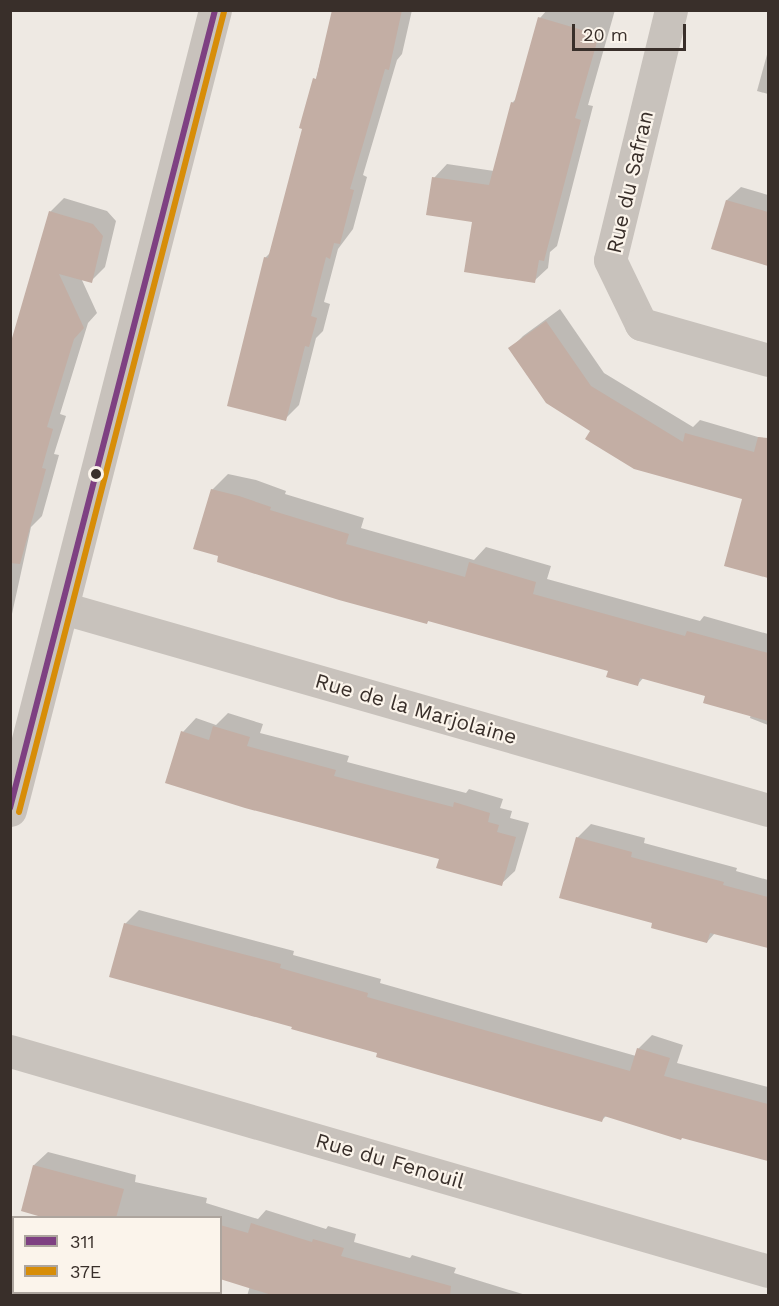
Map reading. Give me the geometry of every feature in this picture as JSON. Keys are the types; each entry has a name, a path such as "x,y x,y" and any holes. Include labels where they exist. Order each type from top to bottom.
{"street":[{"path":"10,810 215,10"},
{"name":"Rue du Safran","path":"671,10 610,260 641,324 768,360"},
{"name":"Rue de la Marjolaine","path":"63,608 768,810"},
{"name":"Rue du Fenouil","path":"10,1051 768,1271"}],"building":[{"path":"332,10 402,10 389,70 385,69 350,189 354,190 340,244 334,243 330,259 326,257 311,316 317,318 309,347 305,346 286,421 227,406 264,257 268,258 302,129 299,128 313,78 316,79"},
{"path":"538,17 599,35 575,118 581,120 544,261 539,260 535,283 464,272 472,222 426,215 432,177 489,185 511,102 514,103"},
{"path":"726,200 768,212 768,266 711,249"},
{"path":"49,211 93,224 103,236 92,283 59,274 84,328 74,339 47,427 53,429 42,468 46,469 20,564 10,563 10,345"},
{"path":"546,321 591,386 683,442 685,433 754,452 758,437 768,438 768,578 724,566 742,499 634,469 585,439 590,431 546,403 508,348"},
{"path":"211,489 239,496 271,507 270,510 349,534 346,544 465,577 469,562 536,582 533,594 685,636 687,631 768,653 768,721 703,703 705,696 640,678 638,686 606,677 608,671 428,621 427,624 339,600 217,562 218,556 193,549"},
{"path":"213,726 250,737 247,746 336,770 334,776 453,807 454,802 490,813 488,822 499,825 497,832 516,837 502,886 436,868 439,859 245,808 165,783 181,731 209,740"},
{"path":"576,837 632,852 631,857 724,882 723,885 768,897 768,948 710,933 707,943 651,928 652,923 559,898"},
{"path":"124,923 281,964 280,968 368,993 367,997 630,1071 637,1048 670,1058 664,1076 768,1104 768,1161 682,1138 681,1140 604,1116 602,1122 376,1057 377,1053 291,1029 292,1027 109,977"},
{"path":"33,1165 124,1189 117,1216 38,1216 21,1211"},
{"path":"251,1223 312,1242 313,1239 344,1248 341,1256 451,1286 450,1296 275,1296 222,1280 222,1226 248,1233"}],"transit line":[{"name":"311","path":"10,808 215,10"},
{"name":"37E","path":"19,812 224,12"}]}
